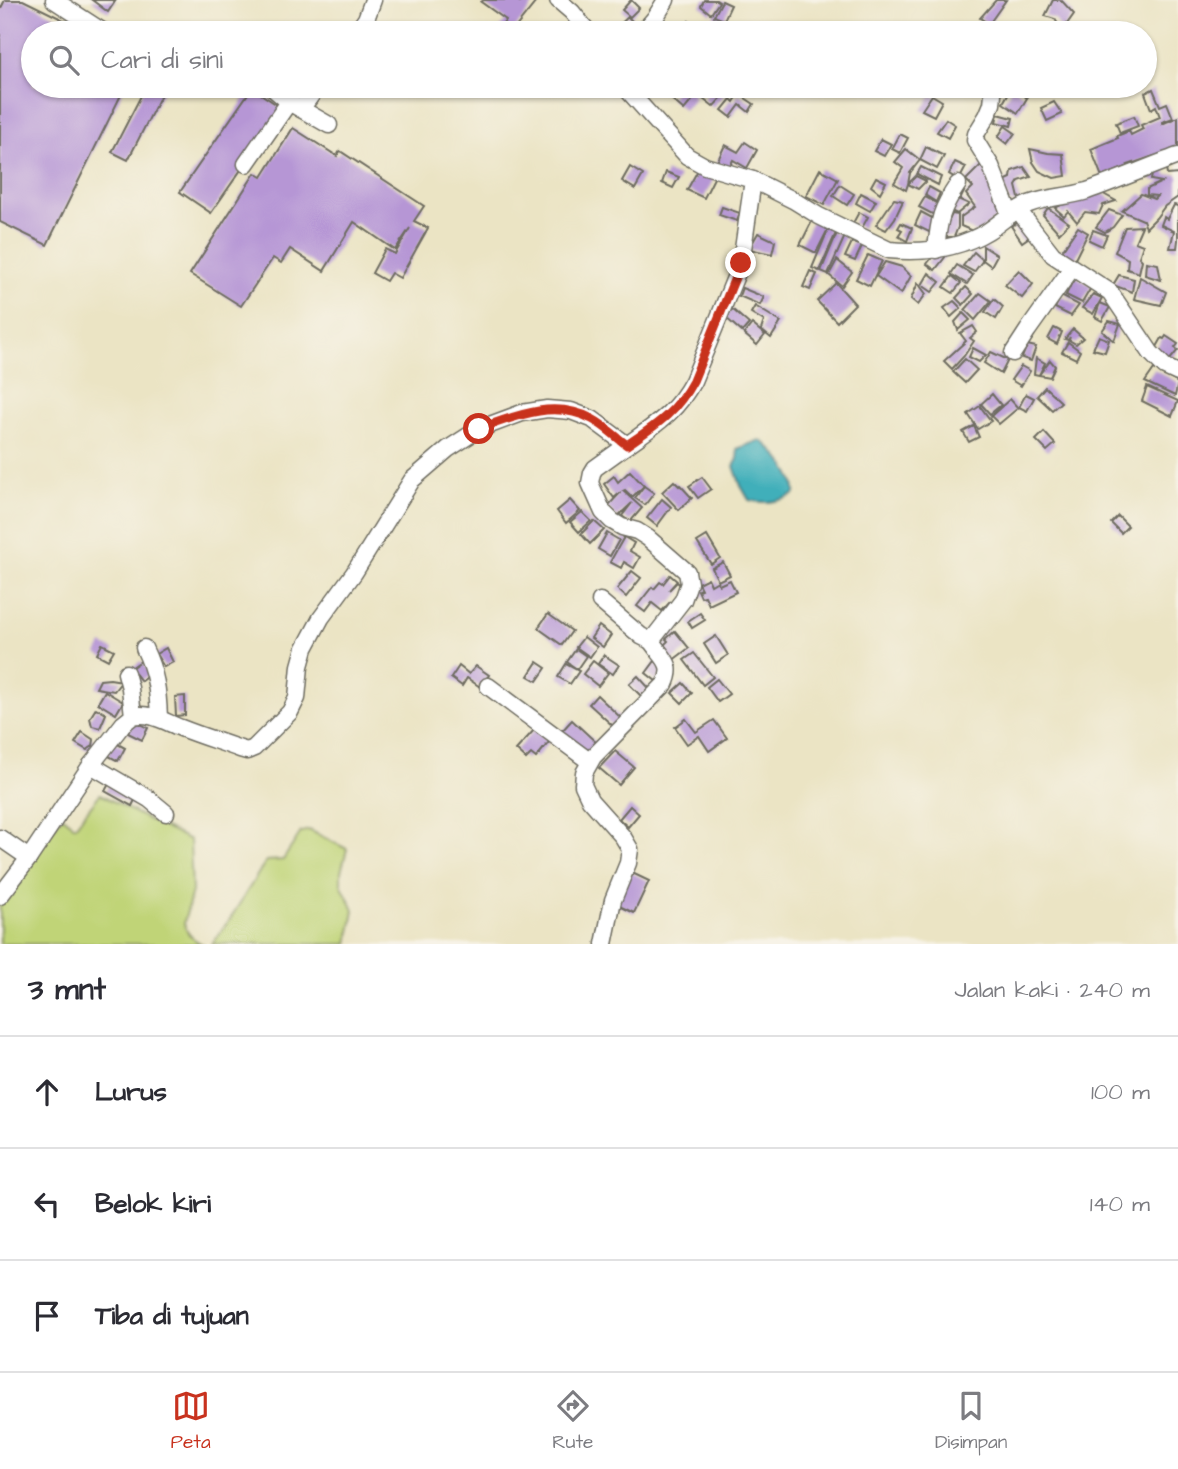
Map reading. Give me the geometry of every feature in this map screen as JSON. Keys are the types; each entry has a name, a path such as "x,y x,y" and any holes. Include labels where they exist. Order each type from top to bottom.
{"street":[{"path":"54,0 86,21"},
{"path":"365,21 373,0"},
{"path":"558,0 575,6"},
{"path":"652,21 666,0"},
{"path":"286,98 329,125"},
{"path":"246,164 303,98"},
{"path":"635,98 687,156 705,166 753,180 889,250 936,250 970,240 989,231 1029,204 1085,191 1178,156"},
{"path":"993,98 975,140 1014,212 1053,255 1110,292 1151,353 1165,367 1178,373"},
{"path":"650,642 683,600 689,583 687,572 648,538 637,531 622,527 603,512 590,483 592,473 595,468 672,412 693,381 741,263 753,180"},
{"path":"936,250 943,210 958,184"},
{"path":"1013,354 1072,268"},
{"path":"3,887 29,858 91,765 123,724 133,716 140,714 159,718 240,749 247,751 254,748 289,712 297,698 305,648 321,618 354,573 412,480 448,449 479,429 522,413 547,409 571,411 592,419 627,445"},
{"path":"600,601 650,642 669,664 669,676 665,684 589,761 584,773 585,792 630,849 628,863 613,900 604,944"},
{"path":"144,648 158,688 159,718"},
{"path":"126,673 133,716"},
{"path":"488,686 589,761"},
{"path":"91,765 149,799 166,813"},
{"path":"0,838 29,858"}],"green space":[{"path":"100,794 190,840 192,891 184,923 190,936 202,944 0,944 0,903 62,816 75,826"},
{"path":"309,830 347,849 341,884 354,910 348,944 212,944 266,861 283,860 301,832"}],"water":[{"path":"760,440 784,464 795,487 795,494 772,502 749,500 734,466 738,459 737,449"}],"building":[{"path":"5,0 23,0 66,21 21,21 21,98 120,98 47,245 0,222 0,10"},
{"path":"92,0 116,0 108,12"},
{"path":"532,0 535,3 521,21 505,21 481,2"},
{"path":"631,0 639,8 630,17 622,10"},
{"path":"704,0 719,2 711,14 701,6"},
{"path":"996,0 1006,0 991,21 980,18"},
{"path":"1053,0 1061,0 1074,14 1069,21 1056,21 1045,16"},
{"path":"722,1 731,5 724,20 714,16"},
{"path":"140,98 159,98 128,160 112,152"},
{"path":"245,98 267,98 283,109 211,213 180,192"},
{"path":"670,98 694,98 684,110"},
{"path":"704,98 721,98 713,107"},
{"path":"736,98 745,98 754,104 749,112 740,105 731,117 722,110 731,99 734,102"},
{"path":"930,98 942,101 934,116 922,110"},
{"path":"1006,98 1027,98 1018,113 1003,103"},
{"path":"1147,98 1157,98 1160,106 1167,103 1173,118 1162,124 1178,117 1178,148 1102,177 1091,149 1129,131 1131,135 1143,129 1141,125 1160,117 1156,106 1151,109"},
{"path":"1054,102 1062,114 1047,121 1041,108"},
{"path":"998,114 1013,118 1011,126 996,122"},
{"path":"1134,116 1138,126 1120,133 1116,123"},
{"path":"946,119 955,125 948,138 937,132"},
{"path":"1005,126 1015,133 1007,144 998,137"},
{"path":"293,128 337,156 340,151 424,206 414,221 428,228 400,278 391,273 386,281 372,273 385,249 395,254 410,228 395,250 354,222 324,271 290,249 281,263 273,258 241,306 190,274 255,173 262,177"},
{"path":"900,134 908,138 900,153 892,149"},
{"path":"881,139 891,144 884,156 874,151"},
{"path":"745,142 757,150 747,168 733,160 729,168 717,162 725,145 738,152"},
{"path":"926,147 944,156 937,169 920,160"},
{"path":"906,149 920,160 910,173 906,190 894,183 903,168 895,162"},
{"path":"1030,149 1063,154 1066,176 1054,178 1039,171 1033,162"},
{"path":"955,162 966,167 959,180 949,174"},
{"path":"983,163 1002,214 977,233 961,226 961,217 975,207 966,194 973,187 966,180"},
{"path":"1165,163 1167,175 1178,174 1178,197 1165,206 1146,228 1143,220 1122,211 1141,194 1154,199 1157,196 1147,195 1147,189 1162,182 1151,180 1153,169"},
{"path":"630,167 643,175 635,189 622,181"},
{"path":"921,167 941,177 938,185 917,174"},
{"path":"1024,167 1031,177 1019,181 1016,186 1020,202 1010,203 1002,182 1011,178 1012,171"},
{"path":"699,168 715,176 704,198 687,190"},
{"path":"820,169 838,179 824,205 806,196"},
{"path":"666,172 679,177 673,188 662,183"},
{"path":"916,176 926,181 918,189 908,184"},
{"path":"876,177 886,182 880,193 871,186"},
{"path":"840,185 854,194 847,205 833,196"},
{"path":"929,187 940,193 936,202 925,195"},
{"path":"956,190 964,192 960,200 969,204 957,214 949,210"},
{"path":"1098,191 1116,201 1103,205 1099,214 1085,212 1077,222 1068,211 1064,216 1055,208 1080,200"},
{"path":"861,193 876,201 870,211 856,203"},
{"path":"925,197 941,206 936,216 919,207"},
{"path":"894,199 903,201 886,230 876,225"},
{"path":"1174,205 1178,206 1178,240 1177,248 1170,248 1174,231 1161,225"},
{"path":"722,207 740,213 737,221 719,215"},
{"path":"1048,208 1069,223 1059,233 1043,215"},
{"path":"1109,210 1122,215 1113,227 1105,232 1096,227"},
{"path":"859,212 868,217 862,228 853,223"},
{"path":"921,212 936,220 929,232 915,225"},
{"path":"952,214 958,215 958,227 954,237 941,237"},
{"path":"813,219 829,227 816,253 800,245"},
{"path":"1021,221 1032,235 1022,242 1011,226"},
{"path":"901,223 912,228 907,241 898,236 902,230 898,228"},
{"path":"1142,226 1135,242 1143,245 1139,257 1142,260 1139,273 1127,269 1128,259 1115,252 1125,227"},
{"path":"1078,227 1088,233 1074,261 1061,252"},
{"path":"828,230 836,233 819,271 812,268"},
{"path":"1093,230 1107,235 1102,246 1089,240"},
{"path":"758,233 775,241 772,254 749,249"},
{"path":"837,233 845,236 828,274 821,271"},
{"path":"852,242 862,246 855,261 845,257"},
{"path":"983,246 997,255 991,266 983,260"},
{"path":"938,250 946,256 935,270 927,264"},
{"path":"974,252 983,260 974,272 963,266"},
{"path":"868,255 882,261 870,286 856,279"},
{"path":"837,260 852,272 842,286 829,275"},
{"path":"885,262 902,267 911,276 901,294 876,276"},
{"path":"1146,262 1158,264 1161,280 1145,275"},
{"path":"957,265 973,275 967,284 951,274"},
{"path":"1019,270 1033,284 1022,298 1005,285"},
{"path":"810,271 817,274 810,290 803,287"},
{"path":"929,273 940,282 932,292 922,285"},
{"path":"1119,275 1134,279 1132,292 1113,285"},
{"path":"952,276 961,283 953,293 944,287"},
{"path":"1075,276 1092,286 1082,303 1066,295"},
{"path":"1140,277 1166,292 1161,305 1134,299"},
{"path":"836,283 855,304 837,322 817,301"},
{"path":"918,283 926,294 918,305 911,299"},
{"path":"966,287 973,294 963,305 956,298"},
{"path":"742,288 764,297 760,305 739,296"},
{"path":"980,293 991,301 975,320 965,310"},
{"path":"1093,294 1102,298 1093,314 1082,308"},
{"path":"1061,296 1079,305 1071,316 1055,308"},
{"path":"994,299 1003,307 996,319 985,312"},
{"path":"954,301 961,308 951,317 944,308"},
{"path":"1100,303 1110,307 1102,321 1095,317"},
{"path":"755,306 781,322 771,338 761,330 764,321 751,313"},
{"path":"732,309 749,324 742,332 725,317"},
{"path":"963,313 970,320 958,330 955,322"},
{"path":"1109,321 1120,324 1114,341 1102,331"},
{"path":"752,324 765,335 757,345 744,334"},
{"path":"973,326 977,332 970,338 974,341 952,369 944,361 966,341 960,333"},
{"path":"1054,328 1062,332 1057,344 1048,339"},
{"path":"1073,329 1083,338 1076,344 1069,340 1070,337 1065,339"},
{"path":"1099,336 1109,340 1105,352 1093,349"},
{"path":"1166,336 1178,344 1175,348 1178,350 1169,361 1153,354"},
{"path":"1068,342 1080,351 1076,359 1062,352"},
{"path":"1027,345 1036,347 1031,361 1022,358"},
{"path":"973,348 986,355 979,362 969,357"},
{"path":"991,352 1008,360 1001,374 984,363"},
{"path":"1036,358 1045,363 1039,375 1034,374"},
{"path":"965,359 977,370 965,383 953,372"},
{"path":"1050,360 1055,366 1050,377 1039,375"},
{"path":"1021,366 1030,371 1021,386 1011,380"},
{"path":"1154,369 1178,383 1175,396 1145,382"},
{"path":"1045,387 1061,402 1052,410 1037,396"},
{"path":"1147,387 1178,401 1172,416 1142,401"},
{"path":"992,394 1001,405 990,414 981,404"},
{"path":"1026,394 1034,398 1027,411 1019,407"},
{"path":"1010,399 1018,408 999,424 991,416"},
{"path":"980,406 991,421 978,429 968,414"},
{"path":"974,426 979,437 969,442 963,432"},
{"path":"1044,432 1055,444 1047,451 1036,440"},
{"path":"630,471 644,486 632,497 623,491 642,508 630,522 622,516 632,503 617,517 607,507 621,492 614,498 604,484 614,476 618,482"},
{"path":"702,477 711,489 698,498 689,486"},
{"path":"674,481 692,498 679,510 662,492"},
{"path":"644,486 654,493 645,505 635,498"},
{"path":"662,499 671,507 657,526 647,518"},
{"path":"570,500 580,511 566,523 557,511"},
{"path":"582,512 591,521 579,532 570,522"},
{"path":"1118,516 1128,526 1121,533 1111,523"},
{"path":"594,521 604,530 590,544 581,534"},
{"path":"607,533 619,540 610,556 598,549"},
{"path":"707,536 720,558 711,564 697,542"},
{"path":"624,537 634,543 630,551 640,557 634,568 624,562 621,568 610,562"},
{"path":"723,562 730,575 718,581 712,568"},
{"path":"632,571 641,578 626,597 617,589"},
{"path":"670,575 677,581 669,590 677,582 684,588 672,603 662,611 652,603 645,612 637,606 652,587 654,589 660,582 663,584"},
{"path":"708,578 711,585 730,580 736,592 709,605 698,590 701,589 698,583"},
{"path":"700,613 705,620 692,628 688,621"},
{"path":"548,614 572,631 562,645 538,628"},
{"path":"599,626 611,635 603,647 591,638"},
{"path":"675,631 689,648 672,661 661,648"},
{"path":"716,636 728,655 716,663 704,644"},
{"path":"584,637 597,647 590,657 576,647"},
{"path":"102,644 114,650 108,660 97,654"},
{"path":"166,648 173,662 164,667 156,654"},
{"path":"576,649 586,656 577,669 567,662"},
{"path":"694,653 713,677 703,685 684,660"},
{"path":"604,655 619,665 613,674 598,664"},
{"path":"141,661 150,674 141,681 131,668"},
{"path":"593,661 608,673 598,686 583,674"},
{"path":"655,661 665,669 656,681 646,673"},
{"path":"537,662 546,668 537,681 528,676"},
{"path":"566,664 579,671 570,684 558,677"},
{"path":"459,666 469,674 476,666 489,675 480,687 467,678 462,686 451,678"},
{"path":"638,676 649,688 641,696 629,684"},
{"path":"717,679 729,694 718,702 707,687"},
{"path":"100,680 122,681 114,691 96,688"},
{"path":"683,683 692,693 682,703 672,693"},
{"path":"105,691 123,702 116,714 98,703"},
{"path":"597,695 621,718 613,726 589,704"},
{"path":"185,696 185,715 176,716 175,697"},
{"path":"96,708 106,714 100,728 92,726 90,718"},
{"path":"686,719 696,732 714,720 727,738 709,751 699,736 687,744 675,727"},
{"path":"572,720 599,745 589,756 561,732"},
{"path":"134,721 148,728 142,740 128,733"},
{"path":"535,729 549,742 536,758 531,754 526,759 516,750"},
{"path":"82,732 94,740 93,746 87,750 75,743"},
{"path":"114,742 125,748 118,761 107,755"},
{"path":"615,751 634,767 619,785 599,768"},
{"path":"110,782 137,796 132,806 105,791"},
{"path":"630,806 639,814 628,827 619,819"},
{"path":"628,871 649,881 634,913 613,903"}],"route":[{"path":"479,429 522,413 547,409 571,411 592,419 627,445 672,412 684,397 741,263"}]}
